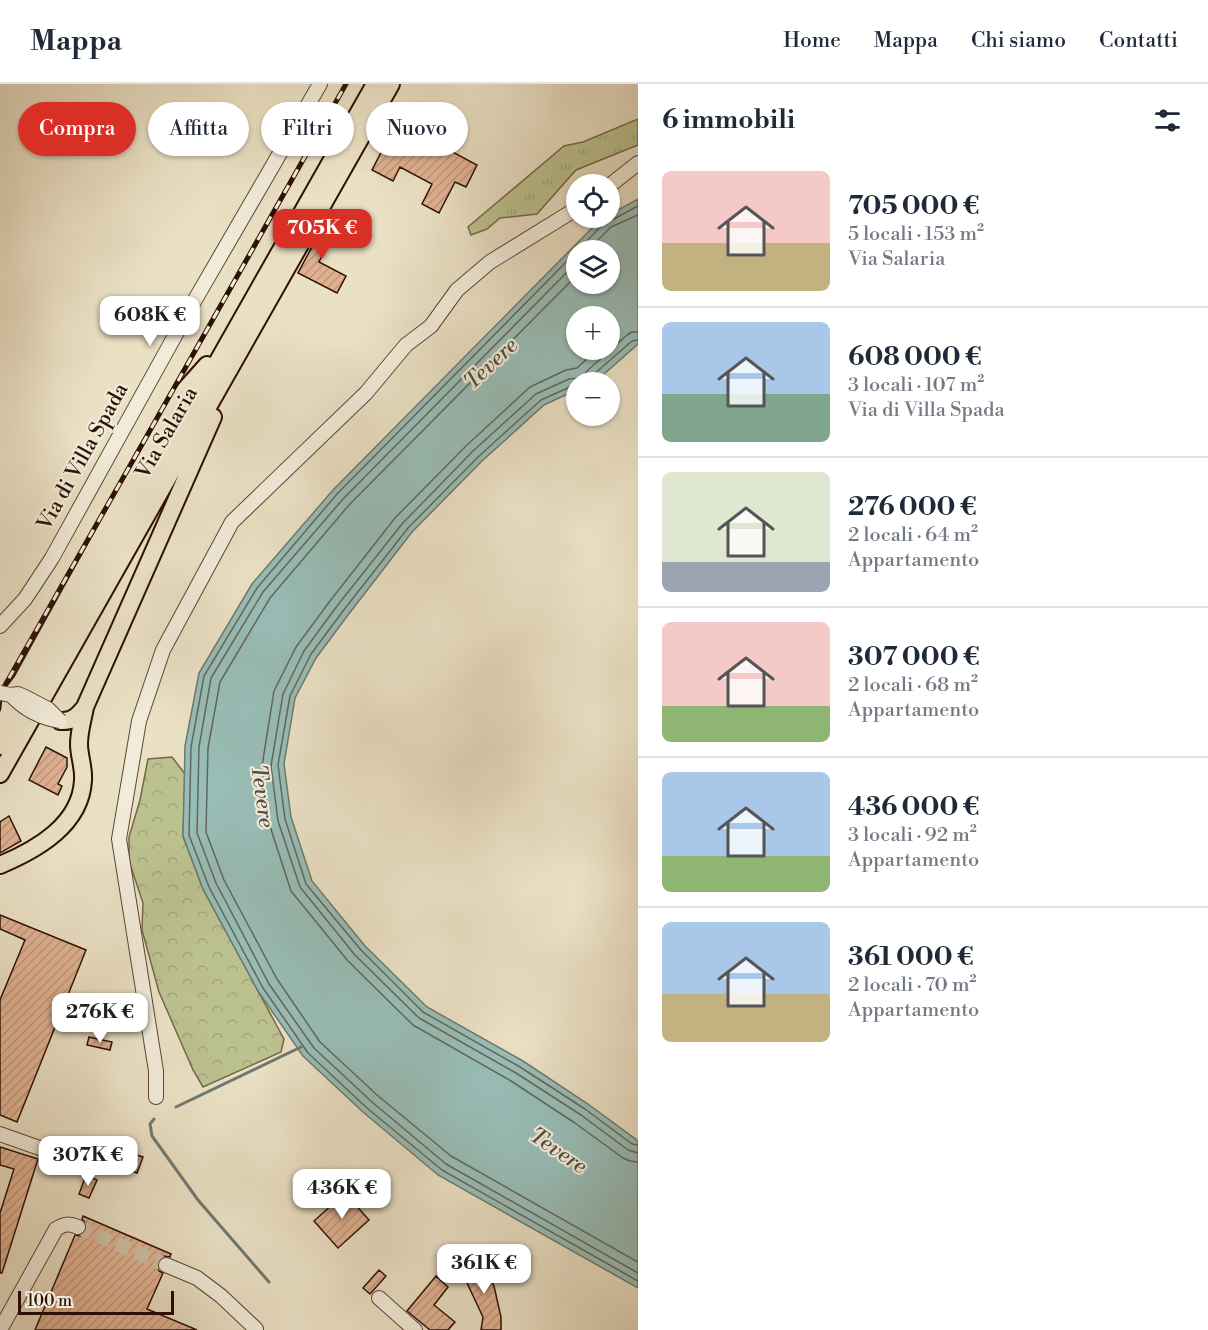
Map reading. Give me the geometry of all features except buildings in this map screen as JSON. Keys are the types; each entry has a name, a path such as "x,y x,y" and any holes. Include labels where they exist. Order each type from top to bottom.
{"main road":[{"name":"Via Salaria","path":"0,746 375,84"},
{"name":"Via Salaria","path":"0,774 391,84"},
{"path":"0,729 9,712 5,694 21,682 180,396 239,324"},
{"path":"0,865 46,841 73,811 83,783 79,746 86,707 212,420 241,348"},
{"path":"60,721 72,720 86,707"},
{"path":"60,721 79,746"}],"street":[{"name":"Via di Villa Spada","path":"0,626 25,599 52,558 192,305 320,84"},
{"path":"620,177 638,163"},
{"path":"156,1097 156,1071 119,839 139,721 163,650 232,522 366,393 406,345 431,326 456,290 490,262 566,215"},
{"path":"5,694 39,716 60,721"},
{"path":"0,1134 45,1150"},
{"path":"0,1330 56,1229 62,1225 71,1224 78,1227"},
{"path":"166,1265 197,1278 221,1296 256,1329"},
{"path":"379,1298 415,1330"}],"green space":[{"path":"638,119 638,145 576,170 572,174 566,174 566,181 537,214 500,218 487,229 471,235 468,227 564,146 583,142"},
{"path":"172,757 185,774 183,836 203,889 284,1039 281,1052 203,1087 193,1070 159,992 142,930 143,903 129,861 129,837 140,800 148,759"}],"water":[{"name":"Tevere","path":"638,199 638,344 620,360 620,306 566,306 566,360 620,360 606,372 566,372 566,395 544,405 482,461 412,532 316,658 295,698 284,764 291,817 312,881 365,946 427,1007 523,1061 588,1104 638,1141 638,1288 438,1175 363,1112 303,1056 258,991 203,889 183,836 185,746 199,673 252,584 333,490 566,254 566,294 620,294 620,240 580,240 592,228 620,228 620,209"}],"waterway":[{"path":"176,1107 301,1047"},
{"path":"154,1119 150,1124 152,1136 198,1200 269,1282"}],"tunnel":[{"path":"78,1227 166,1265"}],"railway":[{"path":"0,694 346,84"}]}
